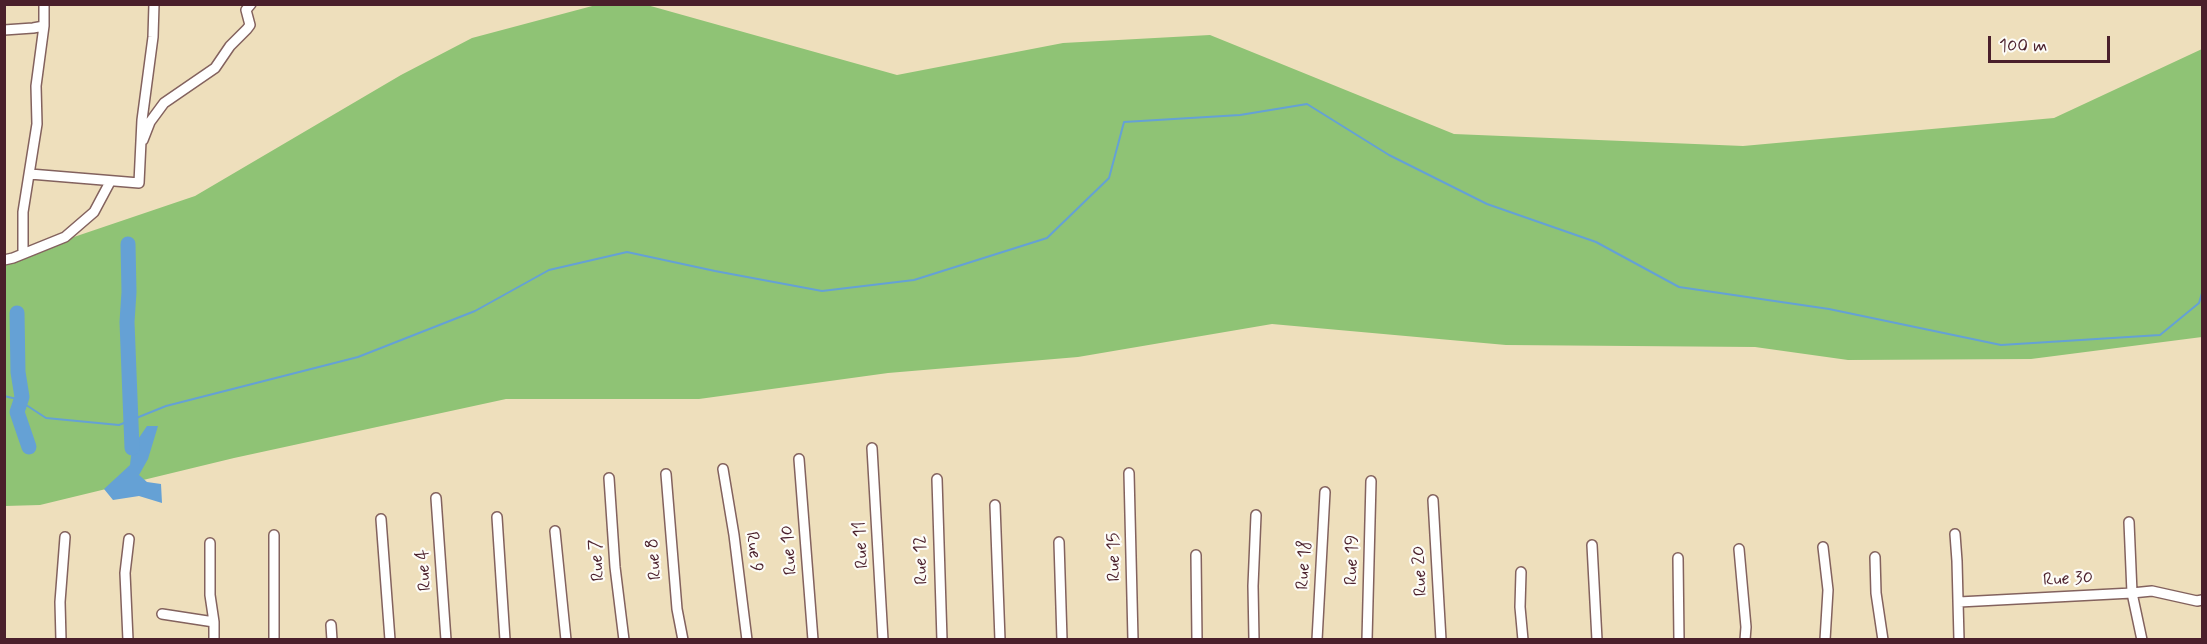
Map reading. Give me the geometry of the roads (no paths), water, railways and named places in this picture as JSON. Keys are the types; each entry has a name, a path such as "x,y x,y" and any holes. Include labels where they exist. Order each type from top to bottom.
{"street":[{"path":"23,253 23,212 37,124 36,86 44,26 44,4"},
{"path":"30,174 139,183 143,110 153,37 154,4"},
{"path":"140,147 150,123 164,103 215,68 230,46 247,29 250,25 246,10 251,4"},
{"path":"4,30 44,26"},
{"path":"4,260 65,237 94,212 111,182"},
{"name":"Rue 11","path":"872,448 883,639"},
{"name":"Rue 10","path":"799,459 813,639"},
{"name":"Rue 9","path":"723,469 747,639"},
{"name":"Rue 15","path":"1129,473 1133,639"},
{"name":"Rue 8","path":"666,474 671,558 683,639"},
{"name":"Rue 7","path":"609,478 615,567 624,639"},
{"name":"Rue 12","path":"937,479 942,639"},
{"name":"Rue 19","path":"1367,639 1371,481"},
{"name":"Rue 18","path":"1317,639 1325,492"},
{"name":"Rue 4","path":"436,498 446,639"},
{"name":"Rue 20","path":"1433,500 1442,639"},
{"path":"995,505 1000,639"},
{"path":"1254,639 1253,586 1256,514"},
{"path":"497,517 506,639"},
{"path":"381,519 390,639"},
{"path":"2128,522 2132,593 2142,639"},
{"path":"555,531 566,639"},
{"path":"1955,534 1959,639"},
{"path":"274,535 274,639"},
{"path":"61,639 60,602 65,537"},
{"path":"128,639 125,573 129,539"},
{"path":"1059,542 1062,639"},
{"path":"210,543 210,596 214,639"},
{"path":"1592,545 1597,639"},
{"path":"1822,547 1828,590 1825,639"},
{"path":"1739,549 1745,639"},
{"path":"1196,555 1197,639"},
{"path":"1875,557 1876,593 1883,639"},
{"path":"1678,558 1679,639"},
{"path":"1521,572 1520,607 1523,639"},
{"name":"Rue 30","path":"1959,602 2152,591 2197,601 2202,600"},
{"path":"162,614 214,622"},
{"path":"331,625 332,639"}],"water":[{"path":"147,426 158,426 148,459 139,475 147,482 161,484 162,503 139,496 113,500 104,489 130,465 132,448"}],"waterway":[{"path":"4,396 17,399 46,418 119,425 166,406 358,357 475,311 549,270 627,252 822,291 914,280 1047,238 1109,178 1124,122 1240,115 1307,104 1389,155 1487,204 1596,242 1679,287 1829,309 2001,345 2160,335 2199,303 2202,293"},
{"path":"128,244 127,322 132,448"},
{"path":"17,313 18,372 22,397 17,412 29,447"}]}
